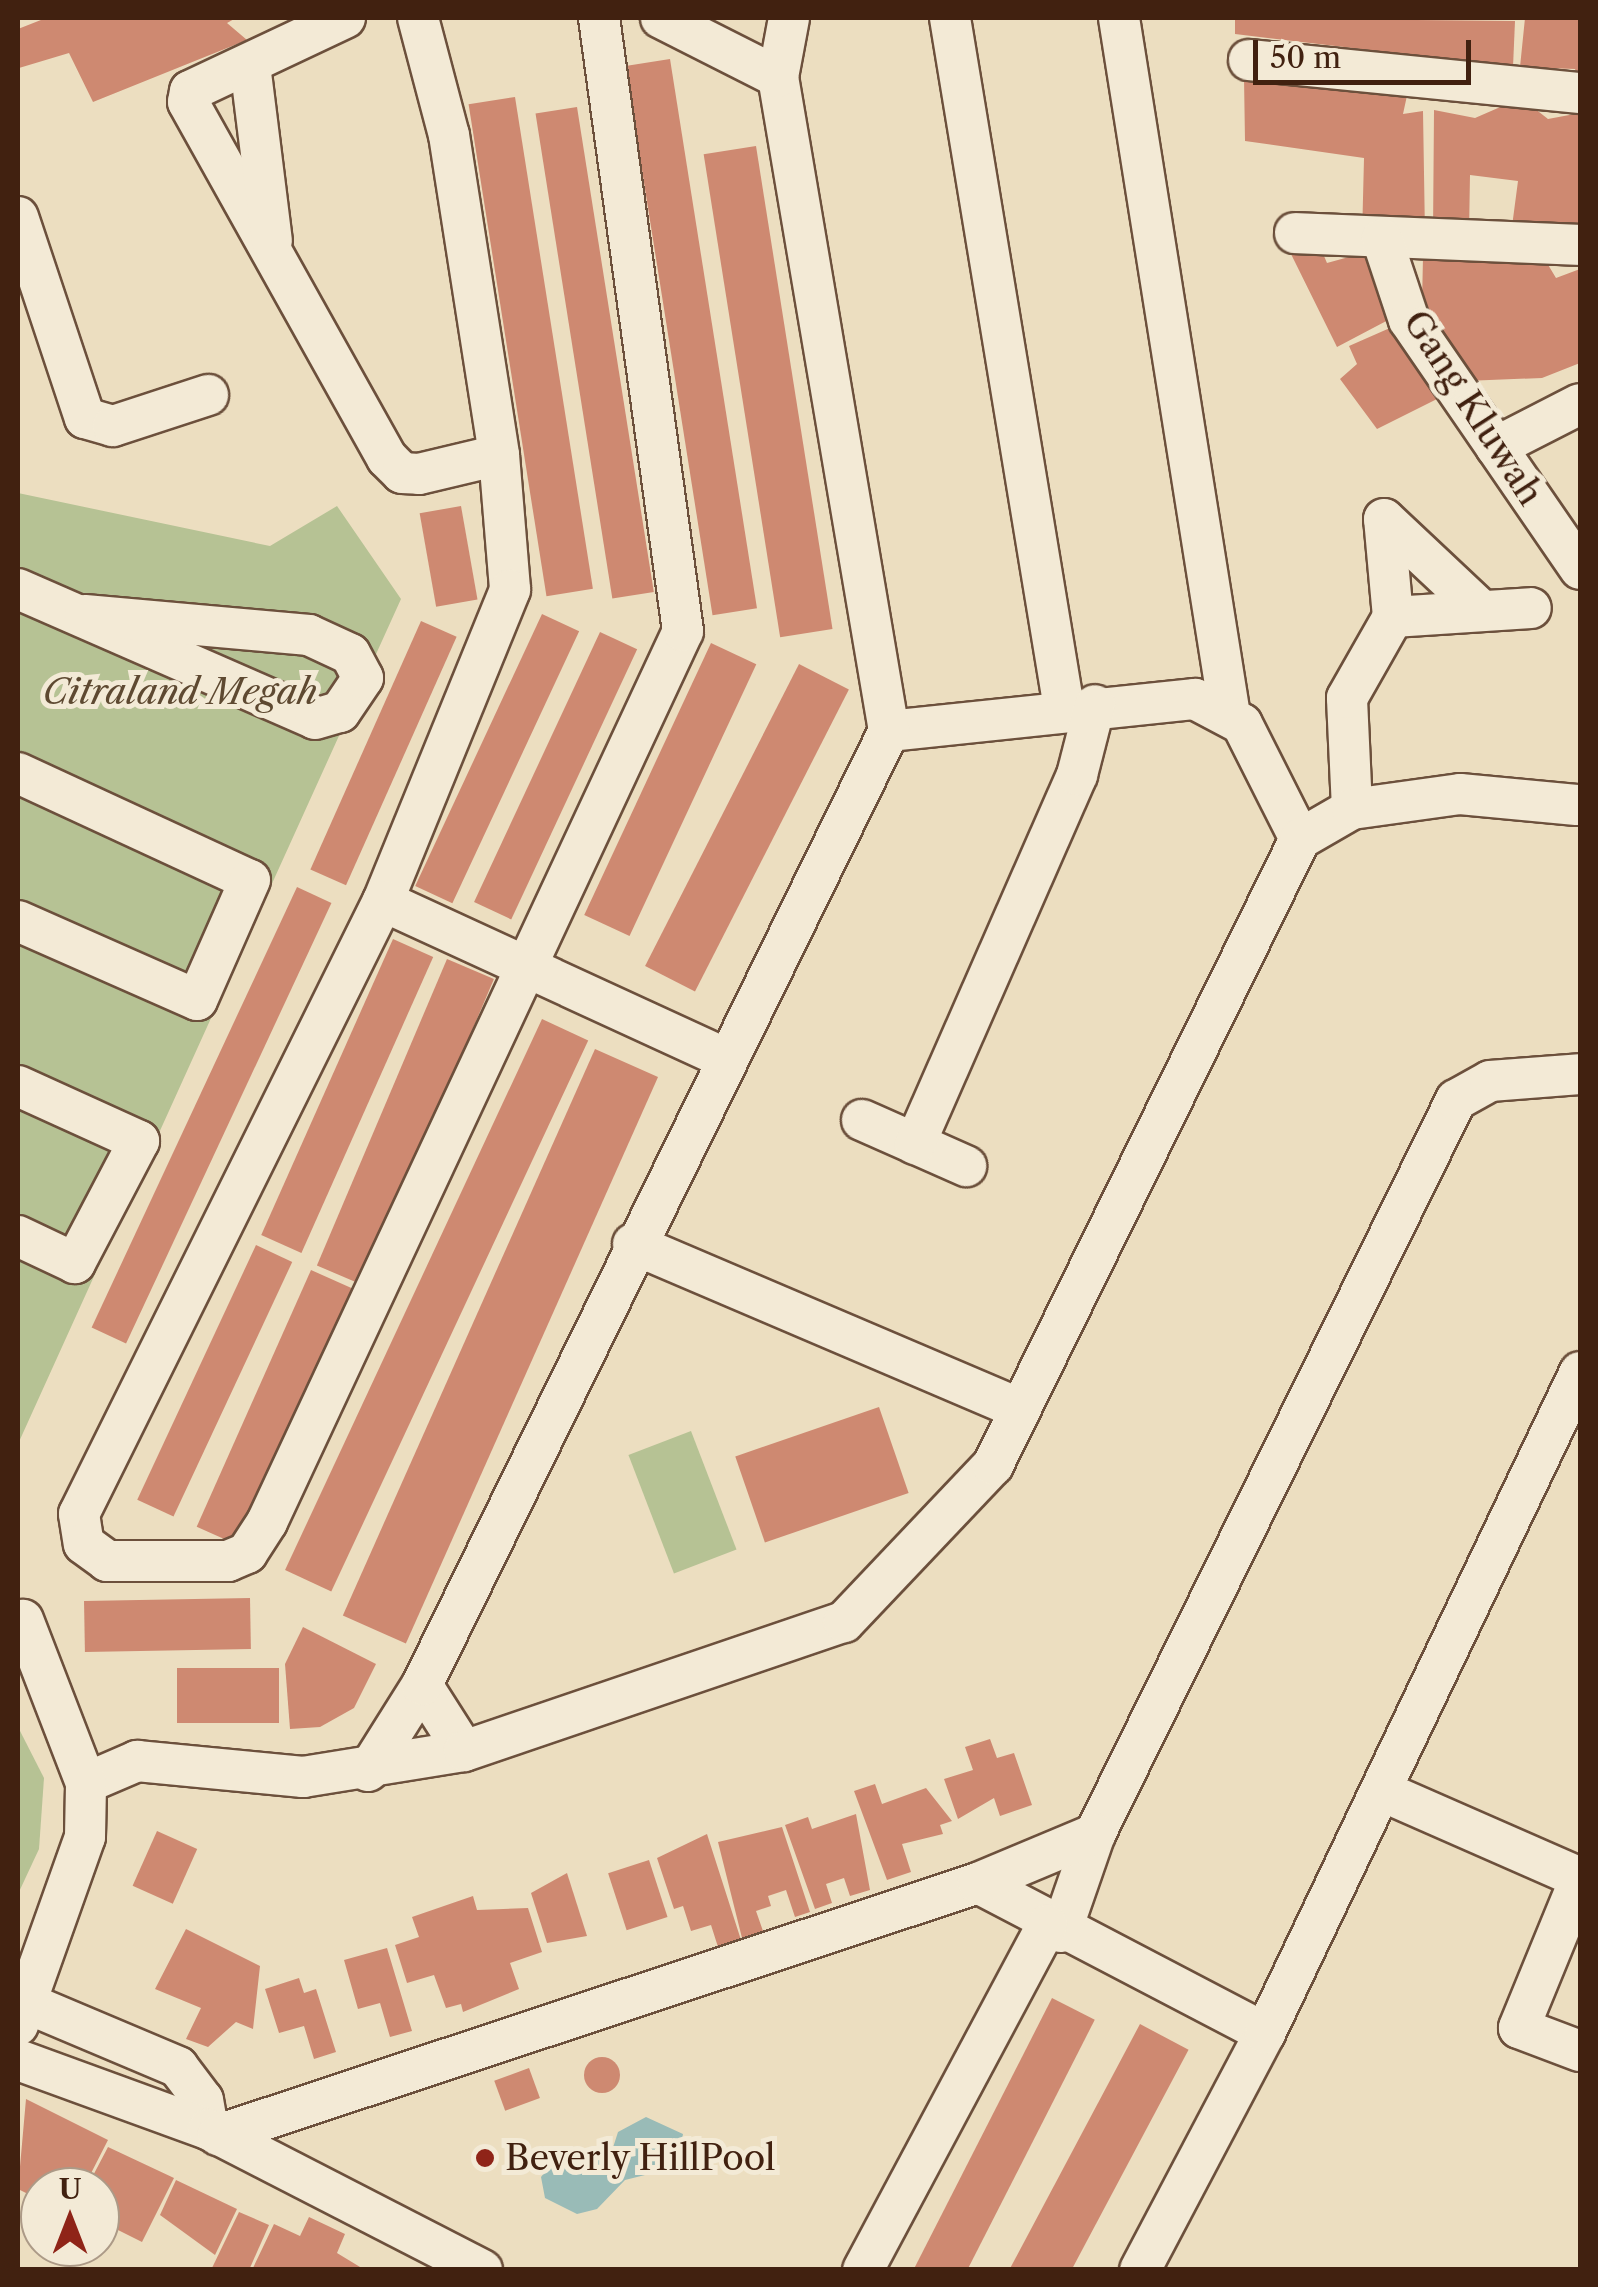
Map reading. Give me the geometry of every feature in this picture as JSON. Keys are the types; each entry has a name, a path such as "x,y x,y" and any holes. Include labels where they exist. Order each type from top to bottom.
{"street":[{"path":"346,18 190,91 188,102 338,382 402,473 499,455"},
{"path":"418,18 450,136 499,455 510,590 383,901 80,1514 96,1557 180,1564 247,1553 528,968 683,630 599,18"},
{"path":"660,18 778,77"},
{"path":"368,1771 422,1685 634,1244 889,731 778,77 789,18"},
{"path":"915,1144 1077,775 1080,706 950,18"},
{"path":"1119,18 1230,716 1300,839"},
{"path":"1248,60 1580,92"},
{"path":"250,65 275,264"},
{"path":"18,217 85,418 113,426 208,395"},
{"path":"1295,233 1580,245"},
{"name":"Gang Kluwah","path":"1382,239 1409,320 1580,569"},
{"path":"1496,447 1580,404"},
{"path":"1352,808 1347,698 1393,616 1384,519 1482,611"},
{"path":"18,589 85,615 315,719 340,712 363,678 350,654 310,635 85,615"},
{"path":"1393,616 1531,608"},
{"path":"889,731 1080,706 1195,699 1230,716"},
{"path":"18,772 250,880 197,1000 18,921"},
{"path":"86,1783 136,1761 303,1776 368,1771 464,1750 844,1622 976,1490 1020,1409 1300,839 1352,808 1460,794 1576,805"},
{"path":"383,901 727,1059"},
{"path":"863,2270 1054,1929 1096,1834 1456,1100 1490,1081 1580,1074"},
{"path":"18,1086 138,1141 74,1263 18,1236"},
{"path":"862,1120 966,1166"},
{"path":"634,1244 1020,1409"},
{"path":"1140,2270 1265,2033 1580,1372"},
{"path":"23,1620 86,1783 85,1837 23,2015 178,2067 204,2100 213,2132"},
{"path":"422,1685 464,1750"},
{"path":"1382,1791 1578,1889 1519,2028 1580,2051"},
{"path":"213,2132 978,1884 1096,1834"},
{"path":"978,1884 1054,1929 1265,2033"},
{"path":"18,2060 213,2132 482,2270"}],"green space":[{"name":"Citraland Megah","path":"18,493 270,546 337,506 401,599 18,1444"},
{"path":"691,1431 737,1550 674,1574 628,1455"},
{"path":"18,1727 44,1778 39,1849 18,1894"}],"water":[{"path":"646,2117 683,2134 677,2167 625,2180 597,2209 577,2214 545,2198 541,2177 558,2156 609,2160 618,2132"}],"building":[{"path":"46,18 236,18 227,23 247,40 93,102 69,53 19,68 18,29"},
{"path":"1235,18 1515,21 1513,67 1235,34"},
{"path":"1525,18 1580,19 1580,84 1575,69 1520,67"},
{"path":"670,59 757,608 713,615 626,66"},
{"path":"1244,78 1408,91 1403,114 1423,111 1425,235 1362,238 1364,158 1245,141"},
{"path":"515,97 593,589 546,596 469,104"},
{"path":"1521,98 1548,119 1580,113 1580,238 1511,234 1518,181 1470,175 1469,234 1433,232 1434,110 1475,118"},
{"path":"577,107 654,592 612,599 536,114"},
{"path":"756,146 832,629 780,637 704,154"},
{"path":"1318,242 1327,263 1367,252 1392,318 1337,347 1290,252"},
{"path":"1423,257 1547,263 1556,278 1580,269 1580,363 1542,378 1465,381 1422,303"},
{"path":"1399,324 1449,393 1377,429 1340,379 1357,364 1349,346"},
{"path":"461,506 477,600 436,607 420,513"},
{"path":"542,614 579,631 452,903 415,886"},
{"path":"421,621 457,637 346,885 310,869"},
{"path":"600,632 637,649 511,919 474,902"},
{"path":"711,643 756,664 630,936 584,915"},
{"path":"799,664 849,689 695,991 645,966"},
{"path":"297,887 331,903 126,1344 92,1327"},
{"path":"393,939 433,957 301,1253 261,1235"},
{"path":"447,959 494,979 364,1285 317,1266"},
{"path":"542,1019 588,1041 331,1592 285,1570"},
{"path":"595,1049 658,1077 406,1643 343,1615"},
{"path":"256,1245 292,1262 173,1517 137,1500"},
{"path":"311,1270 353,1289 239,1545 197,1527"},
{"path":"879,1407 909,1493 765,1543 735,1456"},
{"path":"250,1598 251,1649 85,1652 84,1601"},
{"path":"303,1627 376,1664 354,1708 320,1727 290,1729 285,1664"},
{"path":"177,1668 279,1668 279,1723 177,1723"},
{"path":"990,1739 997,1758 1014,1753 1032,1805 1000,1816 994,1798 958,1819 944,1779 973,1770 965,1747"},
{"path":"875,1784 882,1804 926,1788 952,1821 940,1825 943,1834 902,1844 911,1872 887,1880 854,1791"},
{"path":"856,1814 870,1890 850,1896 844,1878 826,1884 832,1903 815,1909 785,1825 808,1817 812,1829"},
{"path":"782,1827 810,1912 795,1917 786,1890 768,1896 771,1906 756,1911 763,1931 742,1938 718,1842"},
{"path":"157,1831 197,1849 173,1904 133,1886"},
{"path":"707,1834 741,1940 718,1947 711,1925 691,1931 683,1906 674,1909 657,1858"},
{"path":"649,1860 668,1917 627,1930 608,1873"},
{"path":"567,1873 587,1936 547,1943 531,1893"},
{"path":"473,1896 477,1910 528,1908 542,1952 510,1963 519,1989 463,2012 461,2004 446,2008 434,1975 407,1983 395,1945 419,1937 412,1917"},
{"path":"186,1929 260,1966 253,2029 236,2022 208,2047 186,2039 201,2008 155,1989"},
{"path":"387,1948 412,2031 390,2037 380,2003 358,2009 344,1960"},
{"path":"299,1978 304,1993 316,1989 336,2052 314,2059 304,2026 279,2033 265,1989"},
{"path":"1052,1998 1095,2020 967,2270 913,2270"},
{"path":"1140,2024 1189,2050 1071,2270 1009,2270"},
{"path":"602,2057 615,2062 620,2075 615,2088 602,2093 589,2088 584,2075 589,2062"},
{"path":"529,2068 540,2098 505,2111 494,2081"},
{"path":"26,2099 108,2140 94,2167 20,2167 18,2189"},
{"path":"108,2147 174,2178 142,2242 120,2231 120,2167 98,2167"},
{"path":"176,2180 237,2209 215,2255 160,2215"},
{"path":"239,2212 269,2225 249,2270 211,2270"},
{"path":"309,2217 345,2234 337,2253 365,2270 252,2270 274,2224 300,2236"}],"place":[{"name":"Beverly HillPool","path":"485,2158"}]}
